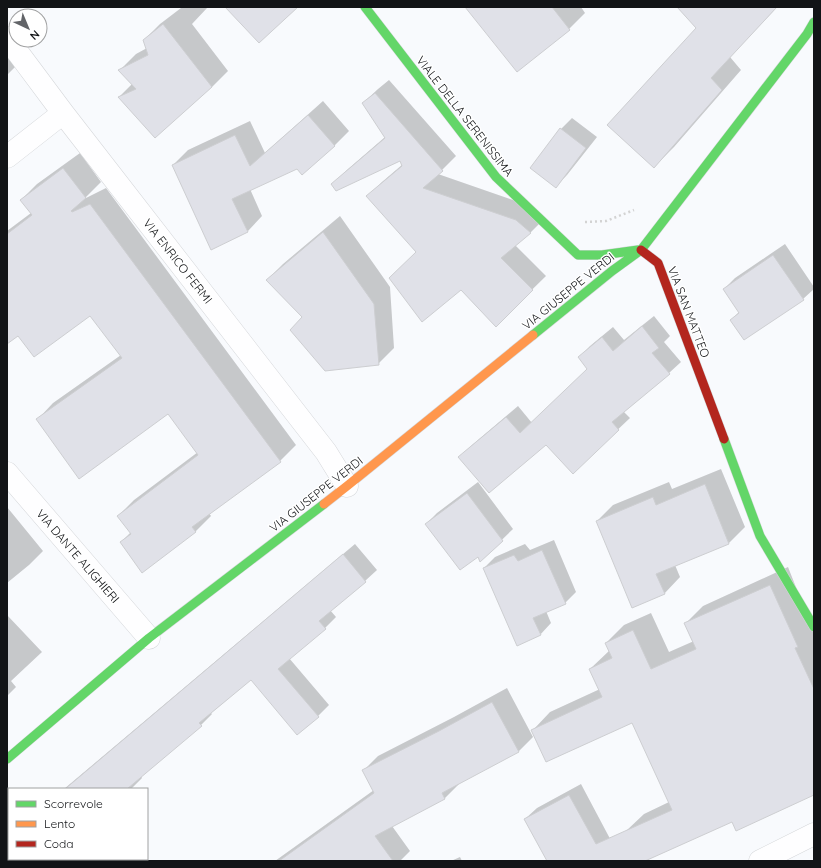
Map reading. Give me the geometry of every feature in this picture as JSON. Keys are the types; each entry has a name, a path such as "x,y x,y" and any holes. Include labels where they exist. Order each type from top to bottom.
{"street":[{"name":"VIALE DELLA SERENISSIMA","path":"364,7 496,177 578,255 602,255 641,250"},
{"path":"641,250 807,34 814,22"},
{"name":"VIA ENRICO FERMI","path":"7,38 63,113 326,452 347,486"},
{"path":"7,157 63,113"},
{"name":"VIA GIUSEPPE VERDI","path":"7,759 149,638 347,486 612,271 641,250"},
{"name":"VIA SAN MATTEO","path":"641,250 658,263 760,536 814,627"},
{"name":"VIA DANTE ALIGHIERI","path":"7,472 149,638"},
{"path":"760,861 814,834"}],"building":[{"path":"225,7 298,7 259,43"},
{"path":"465,7 552,7 570,30 517,72"},
{"path":"677,7 777,7 711,78 722,90 654,168 607,125 696,28"},
{"path":"163,24 212,87 155,138 118,97 136,89 118,70 148,55 143,40"},
{"path":"375,93 443,171 423,188 516,220 531,233 501,258 533,290 496,327 461,290 422,322 389,278 416,252 366,196 402,166 400,161 336,191 331,184 385,138 362,103"},
{"path":"308,115 335,146 302,175 297,169 232,199 248,232 211,250 172,165 235,135 250,166"},
{"path":"560,128 586,148 556,188 530,168"},
{"path":"63,168 86,198 71,211 72,212 90,204 281,462 192,527 196,532 142,573 120,542 131,534 117,516 198,455 168,414 79,479 36,419 122,358 90,316 34,357 18,336 7,344 7,234 32,215 20,200"},
{"path":"323,232 374,304 379,365 325,371 290,330 302,317 266,280"},
{"path":"773,255 804,300 744,340 730,320 739,313 723,289"},
{"path":"642,326 659,348 652,353 670,374 612,422 619,430 573,474 546,445 489,493 458,457 506,417 520,433 587,369 578,357 602,337 613,351"},
{"path":"705,484 729,544 656,574 665,594 632,608 596,521 653,497 656,505"},
{"path":"467,493 503,541 480,562 478,557 460,570 425,524"},
{"path":"542,550 566,604 533,618 541,635 517,646 483,568 514,555 518,561"},
{"path":"343,554 366,582 319,621 326,629 278,669 319,717 297,735 251,680 199,723 202,726 128,788 66,788"},
{"path":"770,585 798,647 795,648 814,689 814,795 736,831 732,822 645,861 547,861 524,819 569,795 596,844 672,810 632,723 546,762 531,730 602,697 589,669 612,658 605,643 633,630 651,669 696,649 684,623"},
{"path":"492,702 519,752 442,793 445,799 375,836 393,861 279,861 374,793 362,770"}],"traffic: fast":[{"path":"365,7 496,177 578,255 602,255 638,250"},
{"path":"533,335 612,271 641,250 807,34 814,22"},
{"path":"724,439 760,536 814,627"},
{"path":"7,759 149,638 324,504"}],"traffic: slow":[{"path":"324,504 533,335"}],"traffic: jam":[{"path":"641,250 658,263 724,439"}]}
